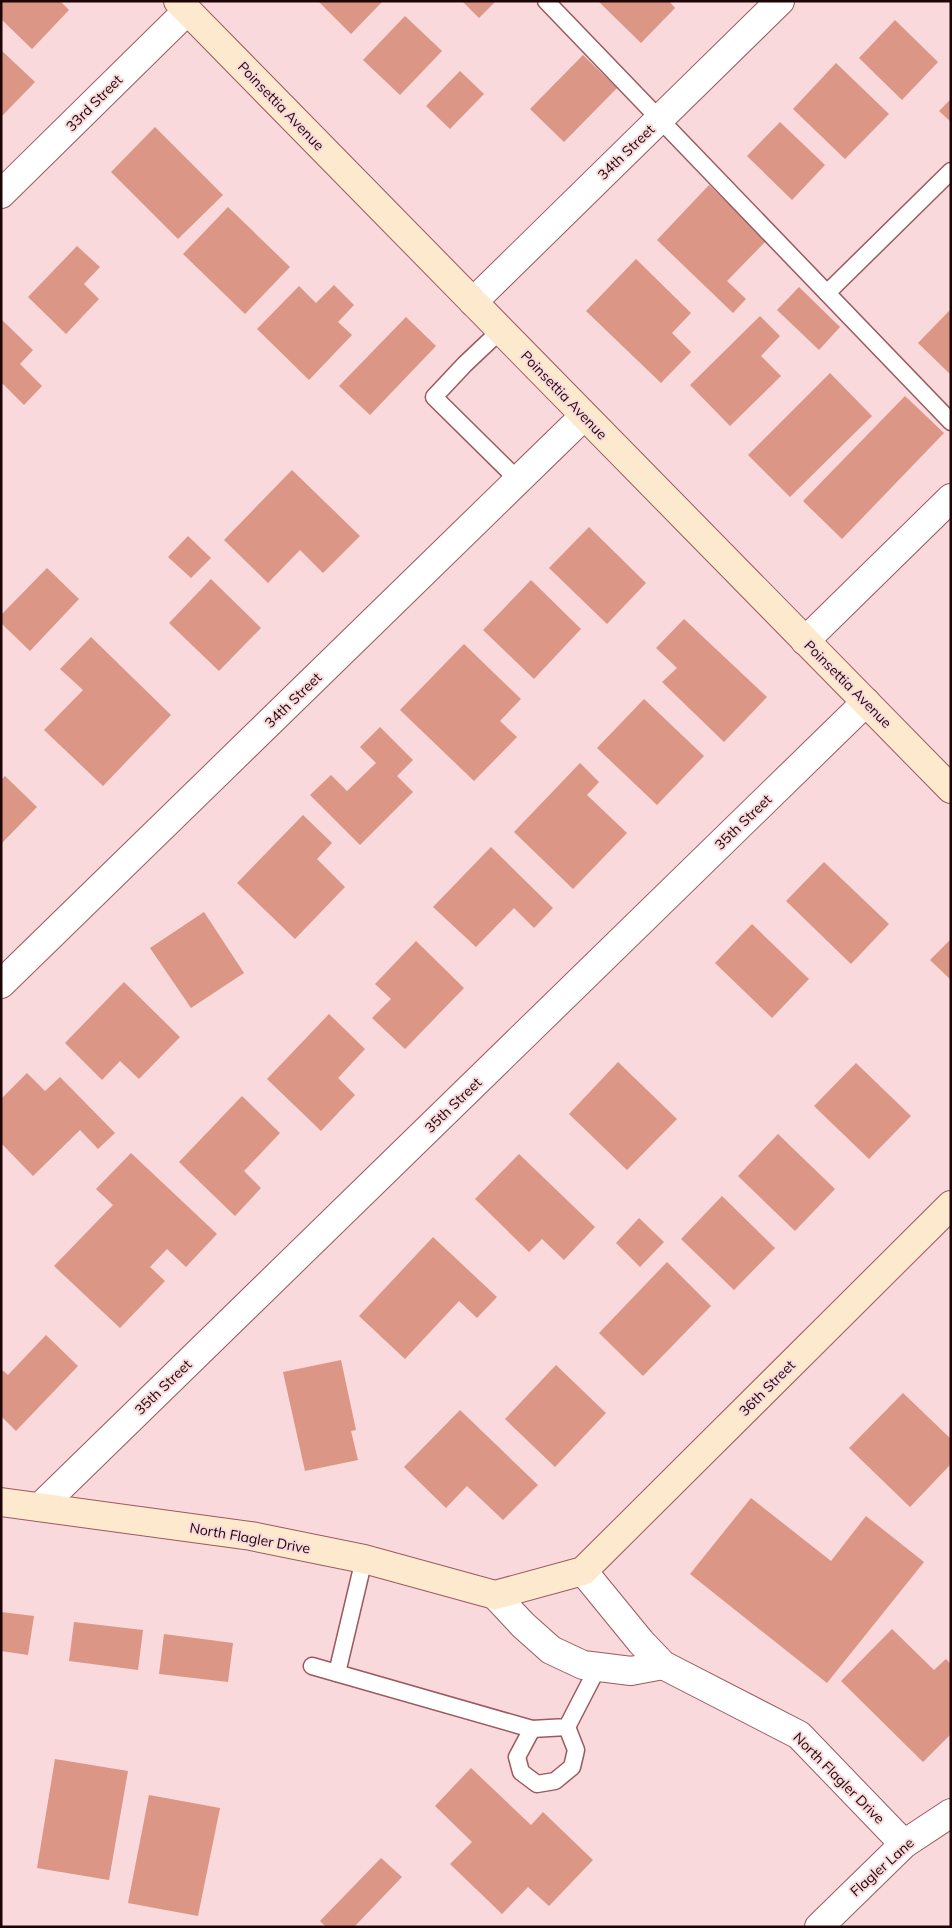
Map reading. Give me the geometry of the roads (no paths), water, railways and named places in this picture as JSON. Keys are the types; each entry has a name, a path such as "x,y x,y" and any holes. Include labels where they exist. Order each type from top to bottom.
{"street":[{"name":"34th Street","path":"473,302 780,1"},
{"name":"33rd Street","path":"1,194 183,6"},
{"name":"Poinsettia Avenue","path":"183,6 951,789"},
{"name":"34th Street","path":"1,984 584,416"},
{"path":"805,641 951,498"},
{"name":"35th Street","path":"40,1507 866,702"},
{"name":"36th Street","path":"583,1571 951,1205"},
{"name":"North Flagler Drive","path":"1,1502 252,1536 364,1559 495,1595"},
{"path":"583,1571 495,1595 523,1625 551,1650 583,1665 631,1671 663,1665"},
{"name":"North Flagler Drive","path":"583,1571 641,1642 663,1665 799,1735 904,1844"},
{"name":"Flagler Lane","path":"819,1927 904,1844 951,1812"}],"lane":[{"path":"546,1 951,422"},
{"path":"827,293 951,171"},
{"path":"501,330 434,397 518,480"},
{"path":"337,1673 364,1559"},
{"path":"312,1666 532,1729 567,1727"},
{"path":"532,1729 517,1757 521,1772 537,1784 555,1781 572,1768 576,1750 567,1727 598,1667"}]}
